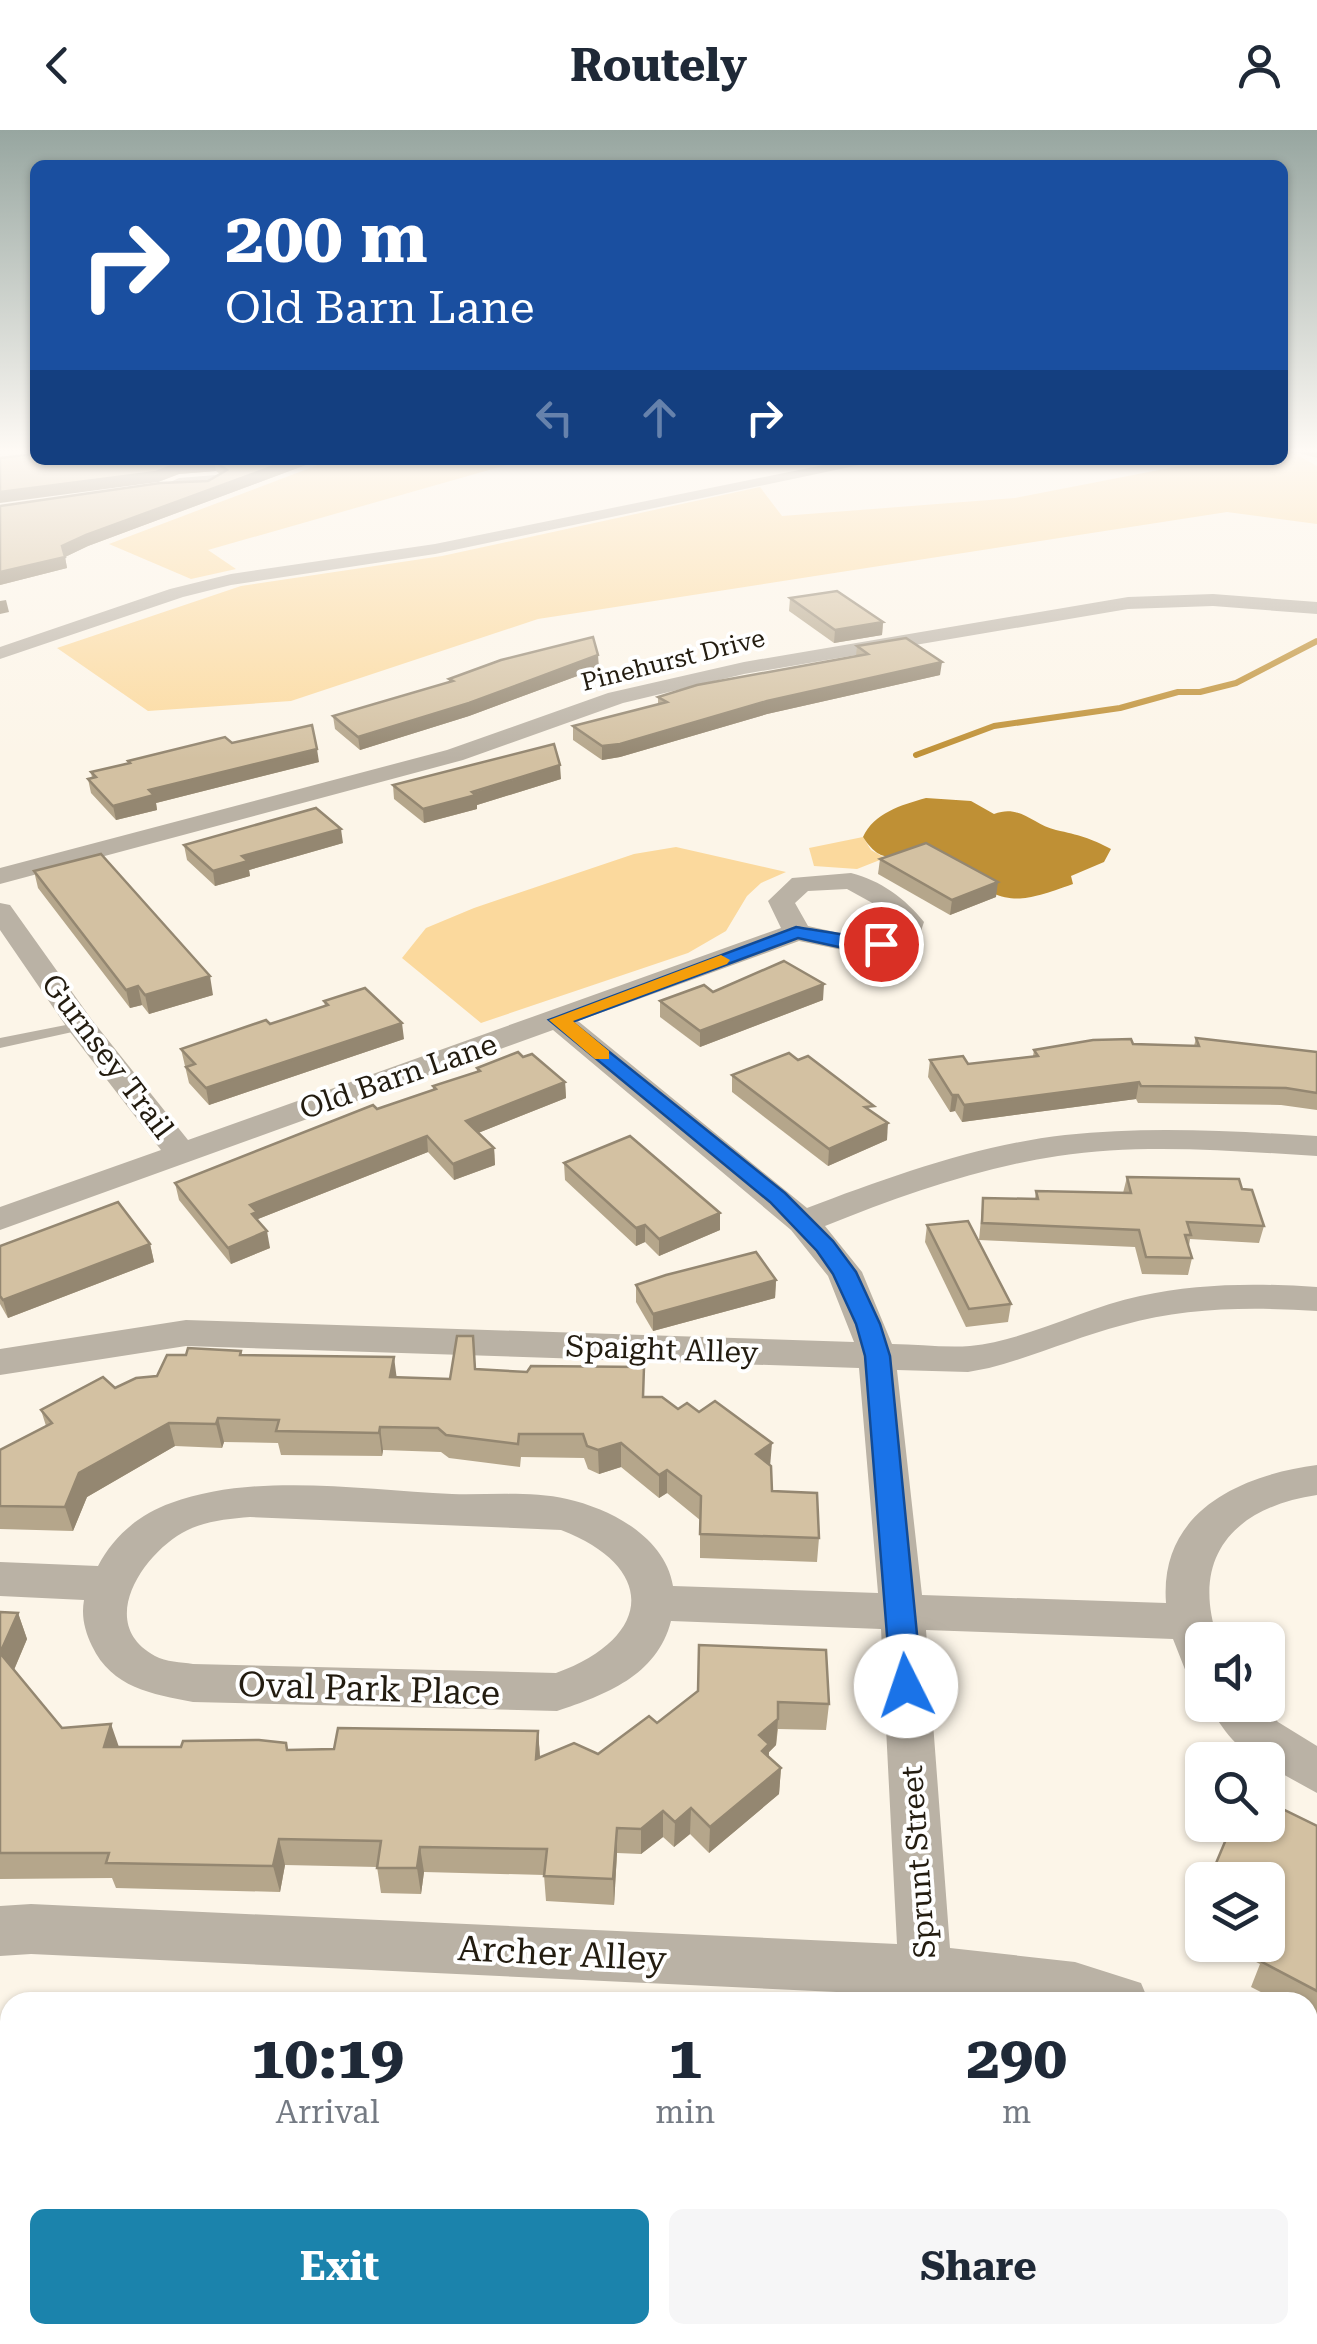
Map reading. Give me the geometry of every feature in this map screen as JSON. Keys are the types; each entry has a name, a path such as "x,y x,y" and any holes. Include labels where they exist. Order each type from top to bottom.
{"street":[{"path":"0,654 75,632 177,593 238,578 413,552"},
{"name":"Pinehurst Drive","path":"0,876 455,755 616,698 744,668 1128,603 1213,600 1317,608"},
{"name":"Gurnsey Trail","path":"0,911 81,1026 181,1153"},
{"name":"Old Barn Lane","path":"0,1219 796,932"},
{"name":"Sprunt Street","path":"559,1020 804,1222 844,1272 868,1324 877,1356 902,1612 926,1987"},
{"path":"804,1222 908,1184 1030,1151 1173,1142 1317,1146"},
{"name":"Spaight Alley","path":"0,1362 186,1333 928,1360 1001,1354 1033,1346 1081,1325 1164,1304 1214,1298 1317,1299"},
{"path":"1193,1622 1186,1579 1199,1541 1210,1526 1243,1500 1263,1491 1317,1480"},
{"path":"0,1579 108,1584 116,1566 130,1550 166,1522 192,1511 250,1501 564,1514 612,1530 634,1549 650,1576 655,1604 902,1612 1185,1640"},
{"name":"Oval Park Place","path":"108,1584 104,1611 107,1634 118,1654 137,1669 194,1682 346,1689 522,1694 583,1686 631,1656 648,1632 655,1604"},
{"path":"1247,1722 1260,1736 1317,1772"},
{"name":"Archer Alley","path":"0,1931 31,1929 926,1987 1075,1988 1088,1992"}],"lane":[{"path":"0,1042 81,1026"}],"shaded area":[{"path":"128,552 211,552 236,569 191,579"},
{"path":"459,552 967,552 538,619 291,701 148,711 57,648 241,586"},
{"path":"926,798 971,801 994,814 1019,813 1111,849 1104,862 1071,876 1073,884 1026,898 1002,897 927,858 884,856 870,847 863,837 874,822 898,807"},
{"path":"863,837 871,850 885,858 857,869 814,866 809,848"},
{"path":"676,847 786,872 761,883 747,896 726,931 688,953 481,1023 402,958 426,928 474,908 634,854"}],"building":[{"path":"0,552 64,552 65,557 0,572"},
{"path":"837,591 883,622 835,630 790,598"},
{"path":"593,637 598,655 469,703 358,737 333,716 453,681 449,679 501,660"},
{"path":"906,638 942,662 767,701 620,744 602,746 573,726 667,702 658,697 697,685 868,654 857,646"},
{"path":"312,725 317,749 149,790 154,795 113,806 88,779 96,777 91,772 225,737 232,743"},
{"path":"554,744 560,765 423,809 393,785"},
{"path":"316,808 341,829 242,856 248,861 213,871 184,845"},
{"path":"926,843 998,882 952,900 880,859"},
{"path":"101,854 210,976 145,995 138,986 126,990 34,871"},
{"path":"784,961 824,984 700,1031 660,1001 704,985 713,992"},
{"path":"365,988 402,1023 206,1088 186,1067 195,1064 181,1049 266,1020 270,1024 328,1005 324,1001"},
{"path":"1196,1038 1317,1052 1317,1093 1286,1088 1141,1086 1139,1082 964,1105 958,1095 952,1095 930,1060 963,1056 968,1064 1038,1056 1034,1050 1093,1040 1131,1039 1133,1044 1199,1046"},
{"path":"518,1052 523,1057 532,1054 565,1082 466,1121 494,1148 453,1164 427,1136 250,1205 257,1212 252,1214 267,1231 228,1248 175,1183 373,1105 377,1109 436,1089 433,1086 480,1071 477,1068"},
{"path":"789,1053 798,1060 808,1056 874,1106 865,1107 888,1123 829,1149 732,1075"},
{"path":"630,1136 720,1213 659,1239 645,1225 636,1228 564,1163"},
{"path":"1127,1177 1239,1179 1242,1189 1252,1190 1264,1226 1187,1222 1191,1235 1185,1235 1192,1258 1146,1257 1139,1230 982,1223 983,1198 1038,1199 1036,1191 1131,1193"},
{"path":"118,1202 150,1244 3,1300 0,1246"},
{"path":"968,1221 1011,1304 969,1309 927,1225"},
{"path":"756,1252 776,1280 653,1314 636,1285 666,1275"},
{"path":"457,1336 473,1336 475,1369 527,1372 531,1366 644,1367 643,1397 662,1397 678,1409 687,1403 699,1412 715,1401 772,1443 756,1454 771,1466 772,1491 817,1493 819,1538 700,1534 701,1496 667,1470 659,1475 621,1443 598,1450 587,1446 583,1434 519,1434 518,1444 446,1435 438,1428 380,1427 379,1433 276,1431 279,1420 218,1418 216,1424 169,1423 79,1473 65,1507 0,1506 0,1450 52,1423 41,1410 103,1377 115,1388 136,1378 157,1376 167,1355 186,1355 188,1348 241,1351 240,1355 394,1357 390,1377 450,1379"},
{"path":"0,1612 18,1613 0,1653"},
{"path":"699,1645 826,1650 829,1704 778,1702 778,1719 759,1735 769,1744 762,1751 781,1768 710,1827 691,1808 675,1822 663,1811 641,1829 617,1828 613,1879 544,1876 547,1849 420,1847 417,1868 377,1868 381,1841 279,1839 273,1866 106,1863 109,1853 0,1853 0,1653 62,1728 111,1724 104,1747 181,1747 183,1741 259,1740 286,1743 287,1750 334,1749 338,1728 538,1731 536,1759 574,1743 598,1754 649,1716 657,1723 698,1691"},
{"path":"1285,1810 1317,1826 1317,1991 1262,1962 1285,1962 1285,1862 1217,1862 1225,1842 1285,1842"}],"waterway":[{"path":"916,755 994,726 1120,708 1178,692 1200,692 1236,683 1317,641"}],"slow traffic":[{"path":"602,1055 559,1020 721,960"}],"route":[{"path":"881,944 857,945 796,932 559,1020 778,1198 804,1222 844,1272 868,1324 877,1356 906,1686"}]}
